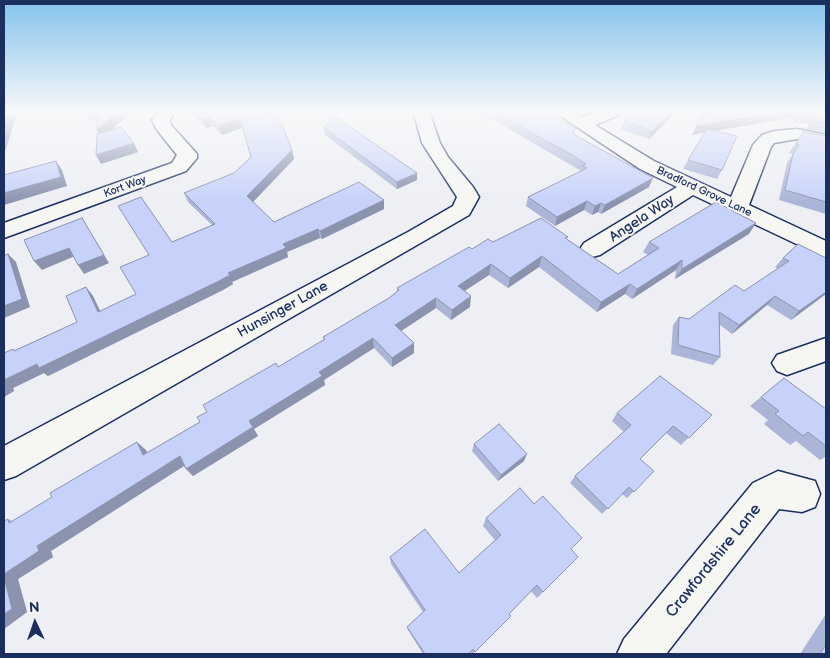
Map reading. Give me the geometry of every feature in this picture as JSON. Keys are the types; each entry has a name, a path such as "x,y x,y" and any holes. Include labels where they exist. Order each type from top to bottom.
{"street":[{"name":"Kort Way","path":"4,231 179,167 188,158 176,142"},
{"name":"Hunsinger Lane","path":"4,464 407,242 461,210 468,197 463,187 440,159 431,142"},
{"name":"Bradford Grove Lane","path":"609,142 691,187 738,207 826,250"},
{"path":"738,207 762,145 766,142"},
{"name":"Angela Way","path":"592,249 691,187"},
{"path":"787,363 826,349"},
{"name":"Crawfordshire Lane","path":"638,654 766,496 778,489 802,494"}],"building":[{"path":"97,142 134,143 96,155"},
{"path":"247,142 289,142 292,150 247,196 274,222 359,182 384,200 320,231 318,229 283,244 286,248 228,273 230,275 219,281 39,368 37,364 4,380 4,353 13,349 14,351 77,322 66,296 86,287 98,312 136,294 120,267 149,255 118,206 141,197 172,242 215,224 184,193 234,173 251,157"},
{"path":"343,142 372,142 417,173 397,182"},
{"path":"548,142 587,142 653,178 605,205 601,203 595,206 587,201 557,217 528,197 587,168 582,166 586,164"},
{"path":"699,142 734,142 722,170 688,160"},
{"path":"797,142 826,142 826,202 785,190 793,154 799,145 796,144"},
{"path":"56,161 61,177 4,193 4,175"},
{"path":"716,202 756,223 682,269 682,260 637,289 630,284 601,302 542,256 510,278 491,264 458,286 471,296 452,310 436,298 395,325 414,343 392,358 373,338 319,372 322,376 249,421 253,427 186,469 180,456 37,546 39,551 4,574 4,521 8,519 9,523 52,497 50,493 137,442 143,455 200,422 197,417 207,412 203,405 276,363 278,367 325,339 323,337 389,298 399,290 397,288 469,247 472,249 488,239 493,242 541,218 568,237 565,238 618,274 659,248 649,242"},
{"path":"82,218 104,255 78,265 69,248 34,261 24,240"},
{"path":"798,244 826,258 826,292 799,311 775,296 739,325 719,312 720,357 678,345 679,317 689,319 735,285 744,291 789,261 783,258"},
{"path":"8,254 22,299 4,306 4,256"},
{"path":"660,376 712,415 689,438 673,426 640,459 654,471 634,492 629,487 608,509 575,476 631,425 617,413"},
{"path":"784,378 826,409 826,446 808,432 803,436 775,414 779,411 761,397"},
{"path":"499,424 527,454 501,475 474,444"},
{"path":"520,488 534,504 543,496 582,538 571,549 578,557 543,592 537,585 509,614 511,616 475,652 473,649 468,654 425,654 407,627 425,610 390,557 425,529 459,573 501,535 486,518"},
{"path":"4,577 12,609 4,614"},
{"path":"826,644 826,654 820,654"}]}
